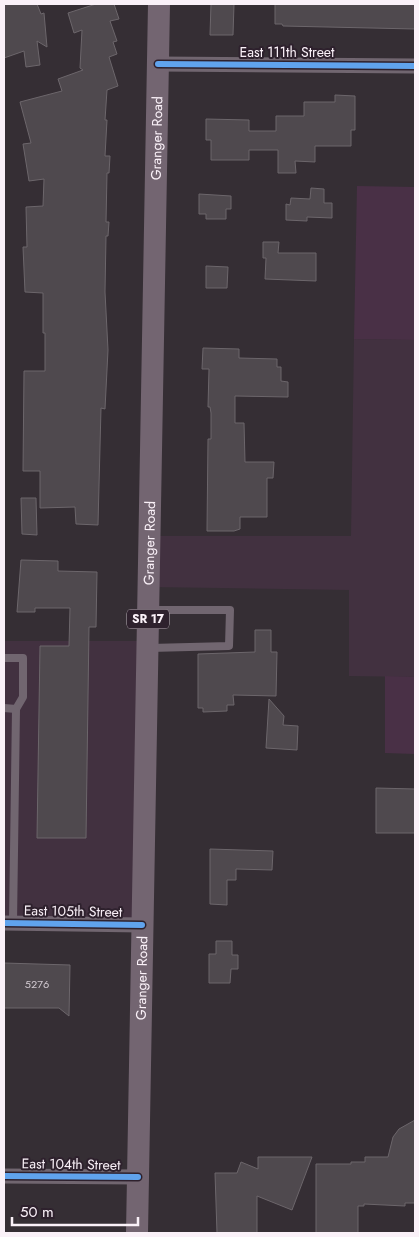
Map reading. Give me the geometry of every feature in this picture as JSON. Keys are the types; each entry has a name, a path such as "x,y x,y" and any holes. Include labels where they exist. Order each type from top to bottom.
{"main road":[{"name":"Granger Road","path":"137,1233 159,4"}],"street":[{"name":"East 111th Street","path":"158,64 415,66"},
{"name":"East 105th Street","path":"9,923 142,925"},
{"name":"East 104th Street","path":"4,1176 138,1177"}],"lane":[{"path":"148,610 230,610 229,646 148,648"},
{"path":"4,658 23,658 23,697 16,709 14,900 9,923"},
{"path":"4,708 16,709"},
{"path":"4,900 14,900"}],"shaded area":[{"path":"357,186 415,187 415,340 354,339"},
{"path":"354,339 415,340 415,677 349,676 349,590 149,587 150,536 351,536"},
{"path":"4,641 148,641 142,925 4,923"},
{"path":"385,676 415,677 415,754 385,753"}],"building":[{"path":"4,4 37,4 41,14 44,13 47,47 37,41 40,65 26,67 24,51 4,58"},
{"path":"96,4 114,4 119,19 110,21 117,41 113,42 117,54 109,57 118,86 107,90 105,120 107,120 105,156 110,156 109,173 107,173 106,222 109,222 108,236 106,236 105,292 108,350 105,409 101,408 98,525 76,524 75,507 40,508 40,471 23,471 24,371 45,371 45,333 43,333 43,293 25,292 23,247 27,247 26,207 43,206 44,179 29,181 23,144 31,143 20,102 62,91 58,79 83,70 80,68 82,30 74,33 68,13"},
{"path":"211,4 234,4 233,35 210,35"},
{"path":"275,4 415,4 415,29 283,26 282,24 275,24"},
{"path":"335,95 355,96 355,130 351,130 351,146 315,146 315,162 295,161 296,173 278,173 278,150 249,150 249,160 211,160 211,140 206,140 206,119 249,120 249,131 276,131 276,116 304,116 304,102 335,102"},
{"path":"311,188 324,189 324,203 332,203 332,218 307,217 307,221 286,220 286,204 290,205 291,198 310,199"},
{"path":"199,194 231,196 231,209 226,209 226,219 206,219 206,214 199,214"},
{"path":"263,242 279,242 278,253 316,253 316,281 265,279 266,258 263,258"},
{"path":"206,266 228,267 227,288 206,288"},
{"path":"203,348 239,349 239,358 277,359 277,367 281,367 281,381 288,382 288,397 235,396 235,423 244,423 245,462 274,462 273,478 267,478 267,517 240,517 240,529 234,531 207,531 208,439 211,439 211,413 210,407 208,407 209,369 202,369"},
{"path":"21,498 36,498 37,535 22,534"},
{"path":"21,560 58,561 58,571 97,572 96,627 89,627 86,838 37,838 40,646 69,646 70,608 35,608 35,612 17,612"},
{"path":"255,630 271,630 271,652 277,652 276,696 233,695 234,705 227,705 227,711 203,712 203,708 198,708 198,654 255,652"},
{"path":"269,699 284,716 283,725 298,726 297,750 266,748"},
{"path":"376,788 415,789 415,833 376,833"},
{"path":"210,849 273,851 272,870 236,869 236,880 227,880 227,905 210,904"},
{"path":"216,941 232,941 232,955 238,955 238,969 231,969 230,983 209,983 209,954 216,954"},
{"path":"4,963 70,965 69,1016 59,1008 4,1008"},
{"path":"415,1120 415,1203 405,1203 405,1206 364,1204 364,1206 358,1206 358,1233 316,1233 316,1164 351,1164 351,1162 365,1162 365,1157 388,1157 393,1137 399,1129"},
{"path":"258,1157 312,1157 292,1210 257,1196 257,1233 217,1233 215,1173 237,1173 241,1162 258,1169"}],"cycle path":[{"path":"158,64 415,66"},
{"path":"4,923 142,925"},
{"path":"4,1176 138,1177"}]}
